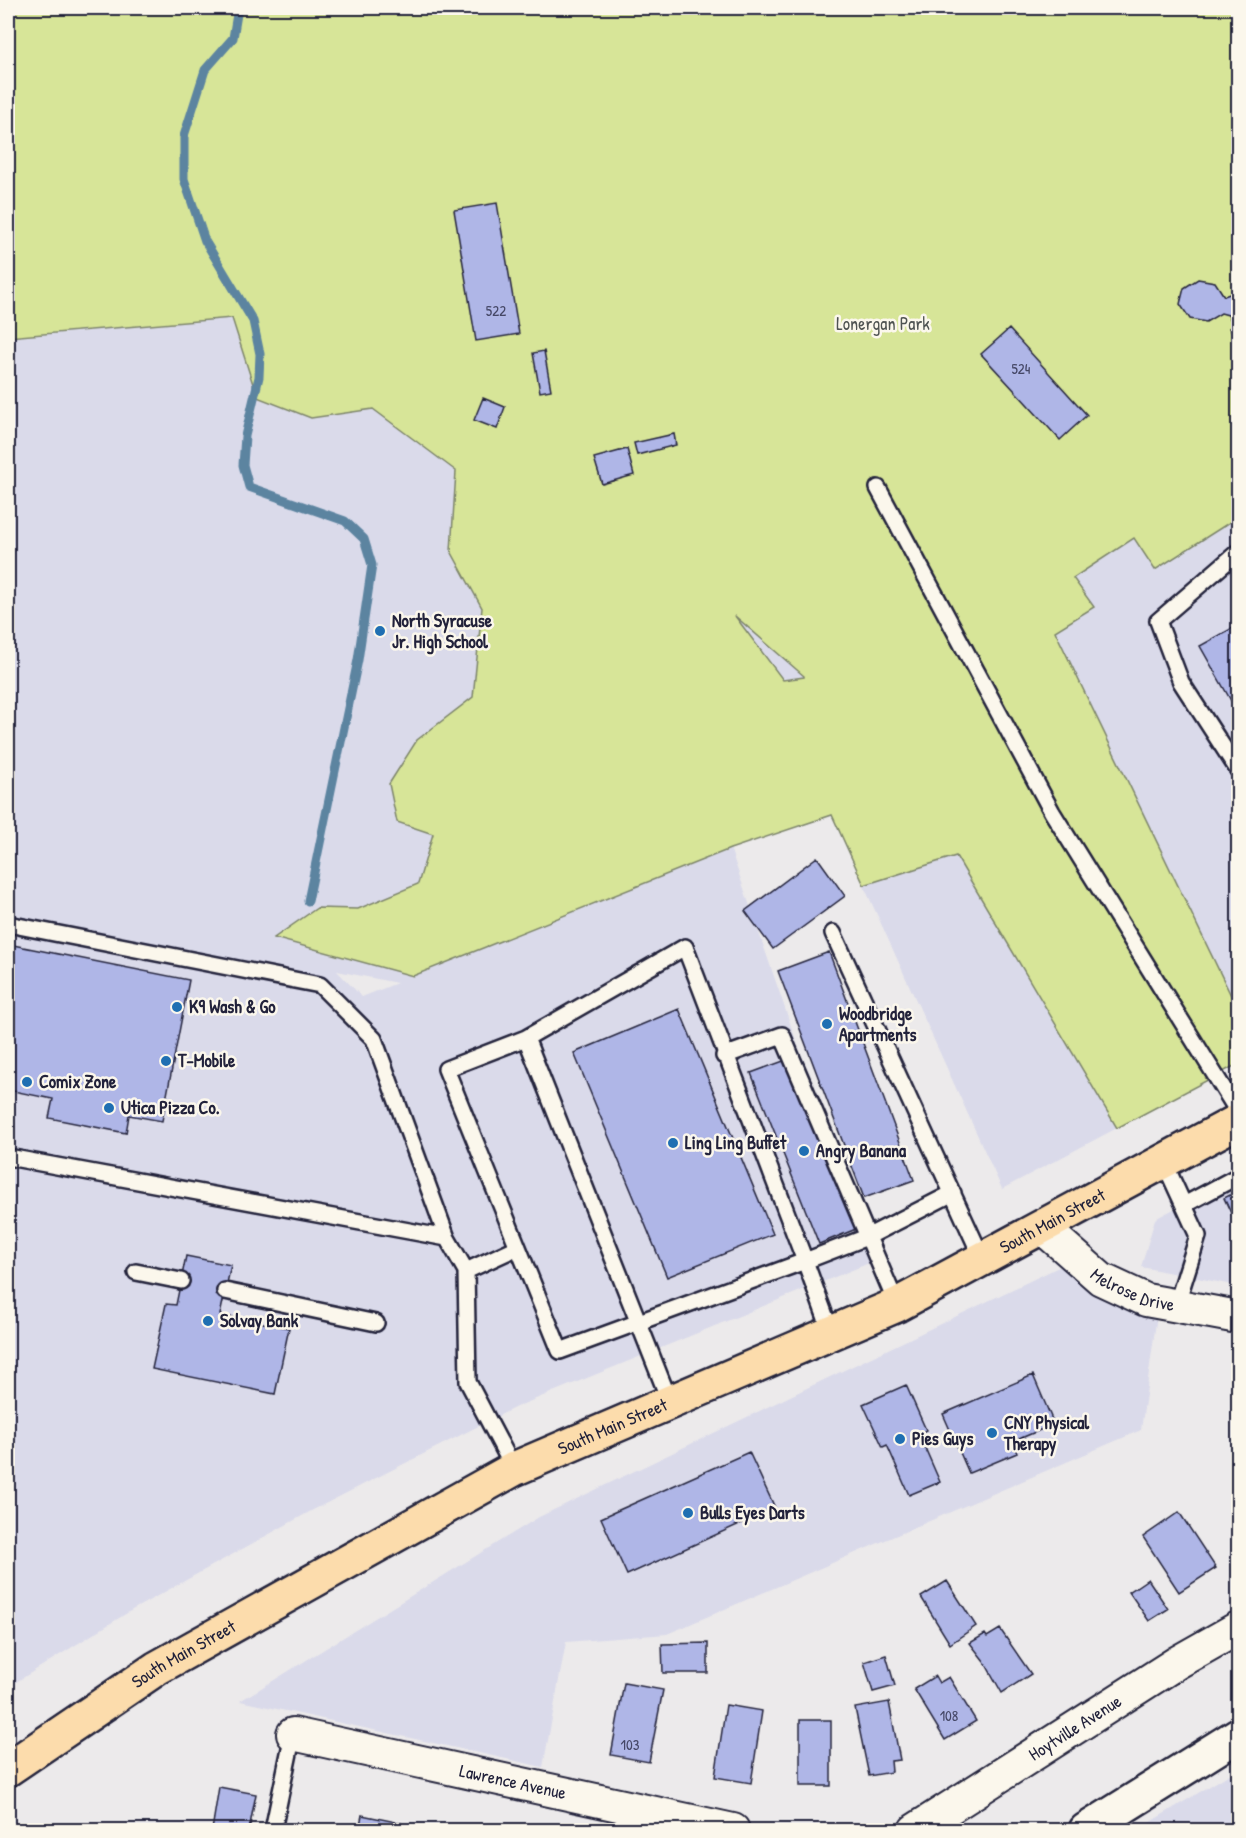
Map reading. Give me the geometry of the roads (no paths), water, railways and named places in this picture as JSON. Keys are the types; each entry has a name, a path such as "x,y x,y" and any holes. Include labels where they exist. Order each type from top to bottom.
{"main road":[{"name":"South Main Street","path":"8,1769 157,1668 514,1468 897,1305 1239,1121"}],"street":[{"name":"Melrose Drive","path":"1043,1228 1101,1279 1146,1300 1239,1317"},
{"name":"Hoytville Avenue","path":"915,1830 1178,1662 1239,1628"},
{"name":"Lawrence Avenue","path":"293,1734 733,1830"},
{"path":"1086,1830 1239,1735"}],"lane":[{"path":"878,488 1052,812 1239,1112"},
{"path":"1239,552 1158,621 1181,682 1239,770"},
{"path":"8,924 320,985 374,1039 447,1238 466,1270 468,1382 514,1468"},
{"path":"833,933 982,1258"},
{"path":"831,1332 805,1262 724,1056 685,947 526,1038 446,1069 560,1351 805,1262 867,1237 953,1193"},
{"path":"724,1056 782,1035 897,1305"},
{"path":"526,1038 670,1402"},
{"path":"8,1157 447,1238"},
{"path":"1164,1162 1198,1236 1176,1306"},
{"path":"1184,1205 1239,1176"},
{"path":"466,1270 518,1247"},
{"path":"136,1272 181,1281"},
{"path":"225,1291 376,1323"},
{"path":"273,1830 293,1734"}],"waterway":[{"path":"238,8 233,38 205,70 184,136 184,179 205,241 253,321 260,354 259,377 245,436 243,465 249,487 345,521 364,539 372,565 358,660 308,901"}],"place":[{"name":"North Syracuse Jr. High School","path":"380,631"},
{"name":"K9 Wash & Go","path":"177,1007"},
{"name":"Woodbridge Apartments","path":"827,1024"},
{"name":"T-Mobile","path":"166,1061"},
{"name":"Comix Zone","path":"27,1082"},
{"name":"Utica Pizza Co.","path":"109,1108"},
{"name":"Ling Ling Buffet","path":"673,1143"},
{"name":"Angry Banana","path":"804,1151"},
{"name":"Solvay Bank","path":"208,1321"},
{"name":"CNY Physical Therapy","path":"992,1433"},
{"name":"Pies Guys","path":"900,1439"},
{"name":"Bulls Eyes Darts","path":"688,1513"}],"park label":[{"name":"Lonergan Park","path":"883,324"}]}
